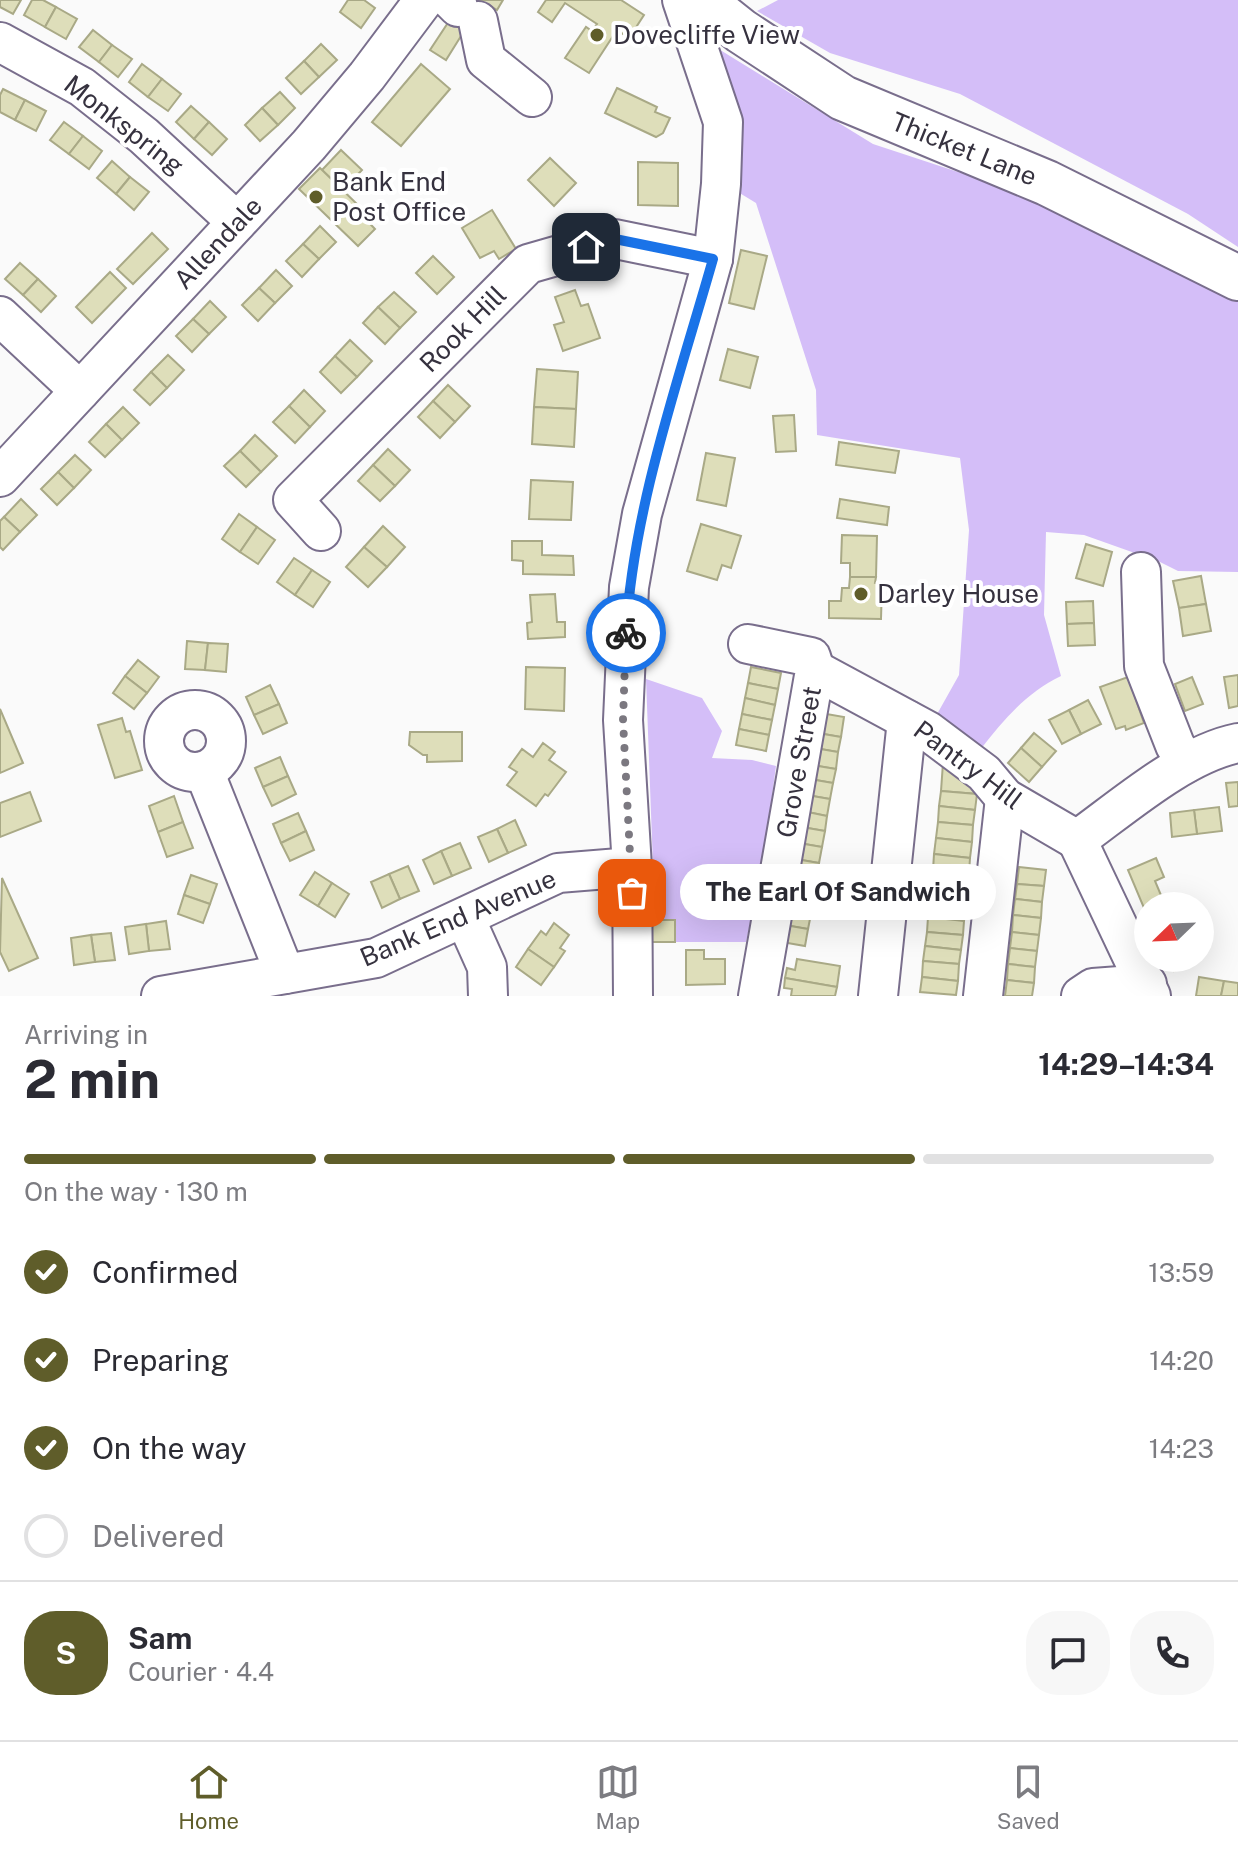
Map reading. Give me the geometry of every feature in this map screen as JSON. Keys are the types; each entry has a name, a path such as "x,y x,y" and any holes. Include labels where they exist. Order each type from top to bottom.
{"main road":[{"name":"Thicket Lane","path":"702,0 741,31 843,98 1047,183 1238,278"}],"street":[{"path":"633,996 632,867 623,720 629,587 642,514 713,259 723,122 682,0"},
{"path":"453,7 486,60 532,97"},
{"name":"Allendale","path":"0,477 309,145 367,76 453,7"},
{"name":"Monkspring","path":"0,42 82,87 144,136 237,222"},
{"name":"Rook Hill","path":"321,531 293,500 528,264 615,239 713,259"},
{"path":"0,316 80,391"},
{"path":"1141,572 1144,666 1175,745 1186,763"},
{"name":"Pantry Hill","path":"748,644 811,657 815,670 928,731 984,773 1005,798 1077,840"},
{"name":"Grove Street","path":"758,996 815,670"},
{"path":"878,996 907,720"},
{"path":"1081,996 1093,988 1149,990 1077,840 1186,763 1221,746 1238,743"},
{"path":"204,771 276,983"},
{"path":"983,996 1005,798"},
{"name":"Bank End Avenue","path":"161,996 276,983 376,958 558,873 632,867"},
{"path":"465,918 487,967 488,996"}],"shaded area":[{"path":"778,0 1238,0 1238,247 1188,214 960,94 830,53 757,11"},
{"path":"704,40 873,144 1046,201 1193,272 1238,301 1238,572 1178,571 1084,535 1046,532 1044,615 1061,676 1016,708 980,750 936,716 959,675 969,530 960,458 817,435 816,390 756,203 733,189"},
{"path":"646,679 702,698 722,731 712,758 752,760 776,766 763,863 746,942 675,942 675,920 655,920"}],"building":[{"path":"0,0 21,0 13,14 0,7"},
{"path":"32,0 43,0 56,7 45,27 24,15"},
{"path":"348,0 364,0 375,8 361,28 340,12"},
{"path":"463,0 503,0 497,10 489,5 467,39 461,36 446,60 430,50"},
{"name":"Dovecliffe View","path":"546,0 621,0 644,15 629,38 617,30 589,73 565,58 586,27 592,31 597,24 565,3 552,22 538,12"},
{"path":"56,7 77,19 66,39 45,27"},
{"path":"93,30 112,45 99,62 79,47"},
{"path":"321,44 337,60 319,77 304,61"},
{"path":"112,45 132,59 118,77 99,62"},
{"path":"304,61 319,77 301,94 286,78"},
{"path":"142,64 162,79 148,97 129,82"},
{"path":"421,64 450,89 401,146 372,122"},
{"path":"162,79 181,94 168,111 148,97"},
{"path":"617,88 657,107 655,112 670,118 663,133 656,137 605,113"},
{"path":"3,89 25,100 15,120 0,112"},
{"path":"280,92 295,108 278,125 262,108"},
{"path":"25,100 46,111 36,131 15,120"},
{"path":"191,106 209,122 194,139 176,122"},
{"path":"262,108 278,125 260,141 245,125"},
{"path":"64,122 83,136 69,154 50,140"},
{"path":"209,122 227,139 212,155 194,139"},
{"path":"83,136 102,151 89,169 69,154"},
{"path":"341,150 362,170 343,190 322,170"},
{"path":"550,158 576,183 554,206 528,180"},
{"path":"112,161 130,177 116,194 97,178"},
{"path":"638,162 678,163 678,206 638,205"},
{"path":"320,168 360,207 357,210 375,229 358,246 299,189"},
{"path":"130,177 149,192 134,210 116,194"},
{"path":"492,210 516,249 499,259 494,251 480,258 462,228"},
{"path":"320,226 336,242 319,259 303,244"},
{"path":"152,233 168,249 133,284 117,269"},
{"path":"303,244 319,259 302,277 286,261"},
{"path":"741,250 767,256 754,309 729,303"},
{"path":"433,256 454,277 437,294 416,273"},
{"path":"20,263 38,279 23,295 5,279"},
{"path":"276,270 292,286 275,303 259,288"},
{"path":"110,272 126,288 92,323 76,307"},
{"path":"38,279 56,296 41,312 23,295"},
{"path":"259,288 275,303 258,321 242,305"},
{"path":"575,290 581,306 588,304 600,338 563,351 554,325 564,322 555,297"},
{"path":"394,292 416,312 400,328 378,307"},
{"path":"210,301 226,317 209,334 193,319"},
{"path":"378,307 400,328 385,344 363,323"},
{"path":"193,319 209,334 192,352 176,336"},
{"path":"350,340 372,361 357,377 335,356"},
{"path":"728,349 758,357 750,388 720,380"},
{"path":"168,355 184,370 167,388 151,372"},
{"path":"335,356 357,377 341,393 320,372"},
{"path":"537,369 578,372 576,409 534,407"},
{"path":"151,372 167,388 150,405 134,390"},
{"path":"448,385 470,406 455,422 433,401"},
{"path":"304,390 325,411 310,427 289,406"},
{"path":"433,401 455,422 440,438 418,417"},
{"path":"289,406 310,427 295,443 273,422"},
{"path":"123,407 139,423 122,440 106,424"},
{"path":"534,407 576,409 574,447 532,444"},
{"path":"794,415 796,451 776,452 773,416"},
{"path":"106,424 122,440 105,457 89,442"},
{"path":"255,435 277,456 261,472 240,451"},
{"path":"839,442 899,451 895,473 836,465"},
{"path":"388,449 410,470 395,486 373,465"},
{"path":"240,451 261,472 246,487 224,466"},
{"path":"706,453 735,458 726,506 697,500"},
{"path":"75,455 91,470 74,488 58,472"},
{"path":"373,465 395,486 380,501 358,481"},
{"path":"58,472 74,488 57,505 41,489"},
{"path":"531,480 573,482 571,520 529,519"},
{"path":"21,499 37,515 20,532 4,517"},
{"path":"840,499 889,507 887,525 837,518"},
{"path":"239,514 257,527 240,552 222,539"},
{"path":"4,517 20,532 3,550 0,547 0,521"},
{"path":"701,524 741,536 731,568 722,565 717,580 687,571"},
{"path":"383,526 405,547 387,567 364,547"},
{"path":"257,527 275,540 258,564 240,552"},
{"name":"Darley House","path":"842,535 877,536 876,577 850,577 850,563 841,563"},
{"path":"512,541 542,541 542,555 573,556 574,575 523,574 523,561 512,560"},
{"path":"1086,544 1112,552 1103,586 1076,578"},
{"path":"364,547 387,567 368,587 346,567"},
{"path":"294,558 312,570 295,595 277,582"},
{"path":"312,570 330,582 313,607 295,595"},
{"path":"1201,576 1206,604 1179,608 1173,581"},
{"name":"Darley House","path":"850,577 876,577 875,583 882,584 881,619 829,618 829,601 841,601 842,588 849,588"},
{"path":"555,594 557,622 565,622 565,637 528,639 527,623 532,622 530,595"},
{"path":"1093,601 1094,623 1067,624 1066,602"},
{"path":"1206,604 1211,631 1183,636 1179,608"},
{"path":"1094,623 1095,645 1068,646 1067,624"},
{"path":"187,641 208,643 205,670 185,669"},
{"path":"208,643 228,644 226,672 205,670"},
{"path":"138,660 159,677 147,693 125,676"},
{"path":"526,667 565,668 564,711 525,709"},
{"path":"751,667 781,673 778,689 748,683"},
{"path":"1238,675 1238,706 1229,708 1224,677"},
{"path":"125,676 147,693 134,709 113,693"},
{"path":"1128,677 1144,723 1126,730 1125,726 1116,729 1100,687"},
{"path":"1192,677 1203,704 1185,711 1175,684"},
{"path":"748,683 778,689 775,705 745,698"},
{"path":"270,685 279,704 254,715 246,697"},
{"path":"745,698 775,705 772,720 742,714"},
{"path":"1088,700 1101,724 1081,734 1069,710"},
{"path":"279,704 287,723 263,734 254,715"},
{"path":"0,709 23,763 0,773"},
{"path":"1069,710 1081,734 1062,744 1049,720"},
{"path":"815,712 844,717 841,737 812,732"},
{"path":"742,714 772,720 769,735 739,729"},
{"path":"122,718 126,732 130,731 142,770 115,778 98,725"},
{"path":"739,729 769,735 766,751 736,745"},
{"path":"410,732 462,732 462,761 427,762 427,755 409,745"},
{"path":"812,732 841,737 838,752 809,747"},
{"path":"1034,733 1056,751 1042,767 1021,748"},
{"path":"543,743 555,752 549,760 566,772 536,806 507,785 517,772 509,767 522,749 533,757"},
{"path":"809,747 838,752 836,769 806,764"},
{"path":"1021,748 1042,767 1029,782 1008,763"},
{"path":"280,757 288,776 263,787 255,768"},
{"path":"943,763 977,790 977,794 941,791"},
{"path":"806,764 836,769 833,783 804,778"},
{"path":"288,776 296,794 272,806 263,787"},
{"path":"804,778 833,783 830,799 801,794"},
{"path":"1238,782 1238,806 1229,807 1226,783"},
{"path":"941,791 977,794 975,810 939,806"},
{"path":"30,792 41,821 0,837 0,803"},
{"path":"801,794 830,799 827,816 798,810"},
{"path":"174,796 183,822 158,832 149,806"},
{"path":"939,806 975,810 973,825 938,822"},
{"path":"1219,807 1222,831 1197,834 1194,810"},
{"path":"798,810 827,816 825,831 796,826"},
{"path":"1194,810 1197,834 1172,837 1170,813"},
{"path":"298,813 306,831 281,843 273,824"},
{"path":"515,820 526,845 508,853 497,829"},
{"path":"183,822 193,848 167,857 158,832"},
{"path":"938,822 973,825 972,842 936,838"},
{"path":"796,826 825,831 822,847 793,842"},
{"path":"497,829 508,853 489,862 478,837"},
{"path":"306,831 314,850 290,861 281,843"},
{"path":"936,838 972,842 970,858 934,854"},
{"path":"793,842 822,847 819,863 790,858"},
{"path":"460,843 471,868 452,876 441,851"},
{"path":"441,851 452,876 434,884 423,860"},
{"path":"934,854 970,858 969,873 933,870"},
{"path":"790,858 819,863 817,878 788,873"},
{"path":"1156,858 1164,877 1155,881 1160,892 1137,892 1128,870"},
{"path":"408,866 419,891 400,899 389,874"},
{"path":"1019,867 1046,870 1044,886 1017,884"},
{"path":"933,870 969,873 967,888 931,885"},
{"path":"315,872 332,883 318,906 300,895"},
{"path":"788,873 817,878 813,899 784,894"},
{"path":"389,874 400,899 382,908 371,882"},
{"path":"191,875 217,884 210,904 184,895"},
{"path":"2,878 38,958 9,971 0,952"},
{"path":"332,883 349,894 335,917 318,906"},
{"path":"1017,884 1044,886 1042,902 1015,899"},
{"path":"931,885 967,888 966,905 930,902"},
{"path":"784,894 813,899 811,914 782,909"},
{"path":"184,895 210,904 203,923 178,914"},
{"path":"1015,899 1042,902 1041,918 1013,915"},
{"path":"930,902 966,905 964,921 928,917"},
{"path":"782,909 811,914 808,929 779,924"},
{"path":"1013,915 1041,918 1039,935 1012,932"},
{"path":"928,917 964,921 963,935 927,932"},
{"path":"652,920 675,920 675,942 652,942"},
{"path":"166,921 170,949 149,951 146,924"},
{"path":"554,923 569,935 560,948 565,951 554,967 528,949 541,931 546,935"},
{"path":"146,924 149,951 129,954 125,927"},
{"path":"779,924 808,929 805,946 776,941"},
{"path":"927,932 963,935 961,950 925,946"},
{"path":"1012,932 1039,935 1037,951 1010,948"},
{"path":"111,933 115,960 95,962 91,935"},
{"path":"91,935 95,962 74,965 71,938"},
{"path":"925,946 961,950 959,964 923,961"},
{"path":"1010,948 1037,951 1035,967 1008,964"},
{"path":"528,949 554,967 541,985 516,967"},
{"path":"686,950 704,950 704,959 725,959 725,984 686,985"},
{"path":"797,959 840,966 837,987 785,978 787,968 795,970"},
{"path":"923,961 959,964 958,981 922,977"},
{"path":"1008,964 1035,967 1034,983 1007,980"},
{"path":"922,977 958,981 956,995 920,992"},
{"path":"1199,977 1224,981 1221,996 1196,996"},
{"path":"785,978 837,987 835,996 791,996 792,989 784,988"},
{"path":"1007,980 1034,983 1032,996 1005,996"},
{"path":"1224,981 1238,983 1238,996 1221,996"}],"way so far":[{"path":"626,633 623,720 632,893"}],"place":[{"name":"Dovecliffe View","path":"597,35"},
{"name":"Bank End Post Office","path":"316,197"},
{"name":"Darley House","path":"861,594"},
{"name":"The Earl Of Sandwich","path":"632,893"}],"route":[{"path":"586,247 615,239 713,259 642,514 629,587 626,633"}]}
